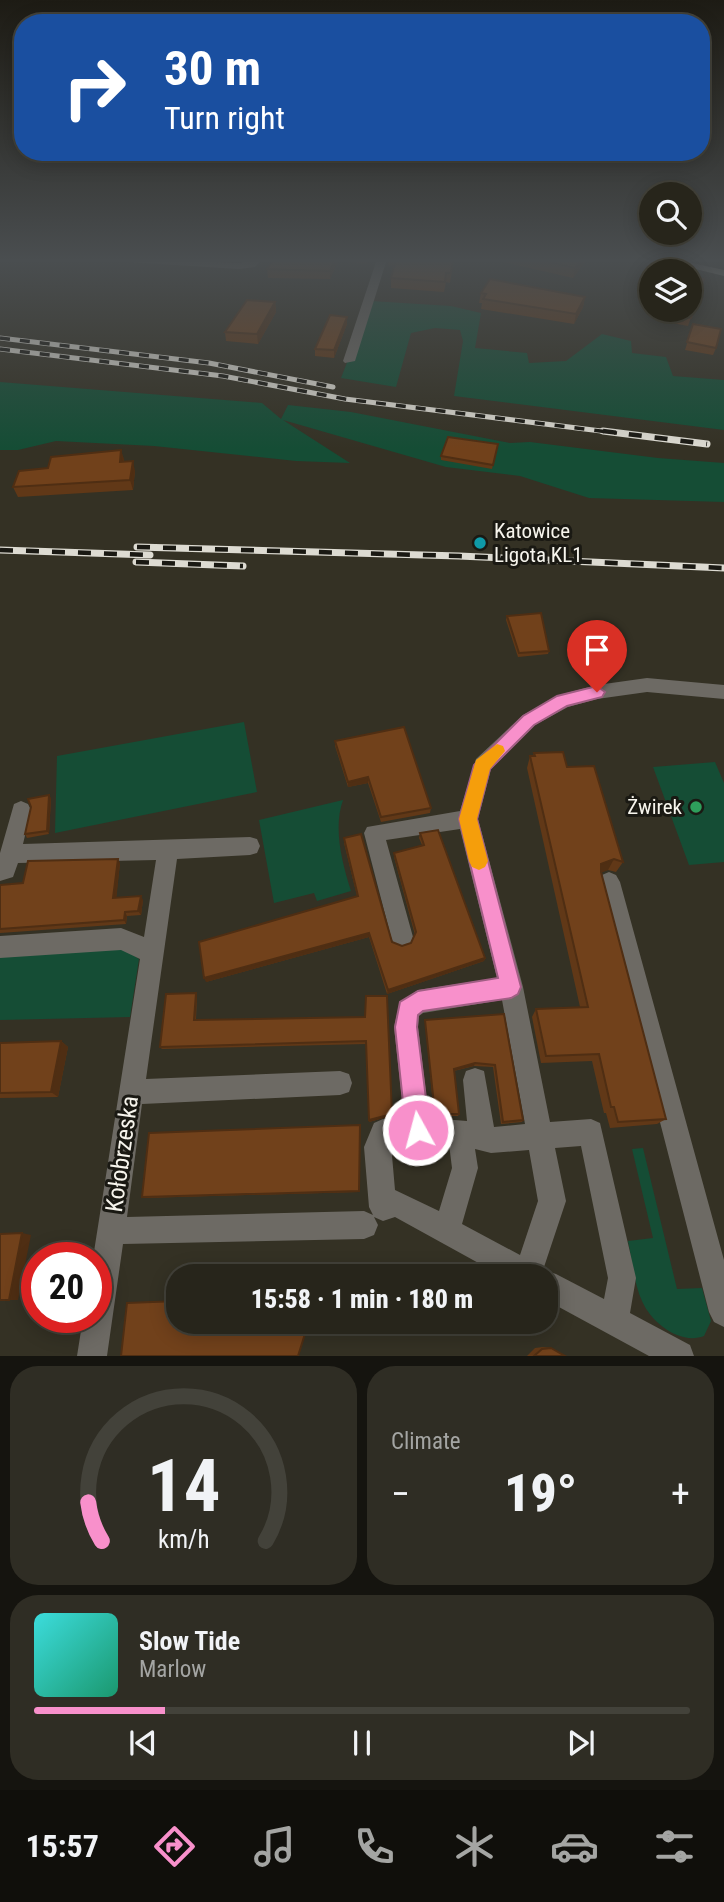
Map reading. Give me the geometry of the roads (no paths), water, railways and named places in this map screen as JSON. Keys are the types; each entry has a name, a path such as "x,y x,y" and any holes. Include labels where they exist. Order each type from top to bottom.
{"street":[{"path":"349,361 362,322"},
{"path":"537,1264 552,1201 511,987 468,819 482,765 528,720 563,701 597,692 647,685 724,692"},
{"path":"21,810 5,862 250,846"},
{"path":"402,937 374,833 468,819"},
{"name":"Kołobrzeska","path":"92,1356 168,850"},
{"path":"609,882 724,1312"},
{"path":"0,947 121,939 154,953"},
{"path":"418,1130 406,1027 408,1010 418,1002 511,987"},
{"path":"447,1230 471,1134 475,1080"},
{"path":"132,1092 340,1083"},
{"path":"509,1264 396,1203 383,1207 377,1147 383,1132 418,1130 471,1134 491,1140 591,1132 622,1278 614,1321"},
{"path":"111,1231 363,1225"},
{"path":"558,1291 679,1356"}],"railway":[{"path":"0,338 209,363 333,387"},
{"path":"0,349 223,376 345,399 617,433"},
{"path":"603,431 707,444"},
{"path":"137,547 459,556 724,568"},
{"path":"0,550 150,555"},
{"path":"136,562 243,566"}],"place":[{"name":"Katowice Ligota KL1","path":"480,543"},
{"name":"Żwirek","path":"696,807"}]}
